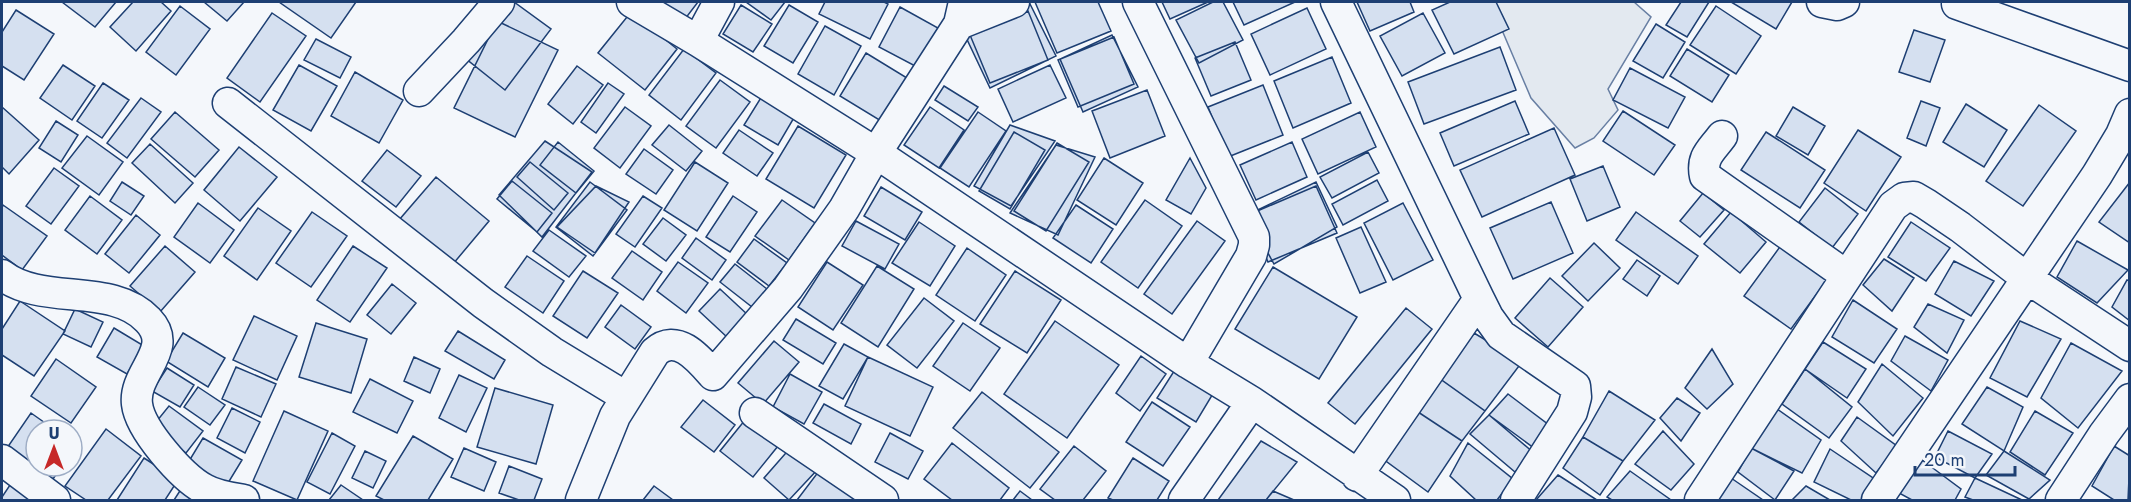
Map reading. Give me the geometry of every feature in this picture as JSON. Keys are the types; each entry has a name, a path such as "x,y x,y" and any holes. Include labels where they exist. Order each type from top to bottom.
{"street":[{"path":"419,91 499,2"},
{"path":"632,2 876,153 1188,363 1252,402 1395,501"},
{"path":"698,41 719,2"},
{"path":"581,501 621,405 655,352 670,343 696,356 713,375 788,288 844,209 961,13 1014,2"},
{"path":"1138,2 1254,237 1251,256 1188,363"},
{"path":"1336,2 1488,317 1501,335 1575,386 1576,397 1572,412 1516,501"},
{"path":"1822,2 1837,5 1844,2"},
{"path":"1957,3 2130,66"},
{"path":"228,103 483,303 621,405"},
{"path":"1877,501 2112,152 2130,114"},
{"path":"1722,136 1705,157 1703,166 1705,176 1847,276"},
{"path":"1700,501 1893,206 1904,198 1914,197 1960,227 2028,279 2130,346"},
{"path":"2,275 13,284 27,289 112,301 133,309 148,320 158,334 158,345 155,357 142,377 137,392 137,406 150,434 176,467 191,481 205,490 244,501"},
{"path":"1357,476 1479,299"},
{"path":"2061,501 2104,434 2130,399"},
{"path":"1184,501 1252,402"},
{"path":"755,413 883,501"},
{"path":"2,460 55,501"}],"shaded area":[{"path":"1490,2 1634,2 1651,17 1608,89 1618,110 1594,138 1575,148 1531,98"}],"building":[{"path":"62,2 116,2 95,27"},
{"path":"133,2 161,2 171,11 136,51 110,27"},
{"path":"204,2 244,2 227,21"},
{"path":"279,2 356,2 331,38"},
{"path":"508,2 514,2 551,29 505,90 465,58"},
{"path":"662,2 698,2 685,19"},
{"path":"746,2 785,2 771,20"},
{"path":"825,2 884,2 888,4 870,39 819,14"},
{"path":"1024,2 1029,2 1056,56 990,88 963,31"},
{"path":"1035,2 1098,2 1111,31 1057,53"},
{"path":"1162,2 1208,2 1170,19"},
{"path":"1213,2 1223,2 1243,40 1199,63 1176,20"},
{"path":"1233,2 1295,2 1244,25"},
{"path":"1357,2 1410,2 1414,12 1370,31"},
{"path":"1450,2 1496,2 1509,29 1454,54 1432,10"},
{"path":"1681,2 1709,2 1687,37 1666,25"},
{"path":"1731,2 1792,2 1776,29"},
{"path":"741,5 772,24 753,52 723,34"},
{"path":"789,5 818,22 793,63 764,46"},
{"path":"180,6 210,29 176,75 146,52"},
{"path":"1716,6 1761,36 1736,74 1690,45"},
{"path":"900,7 938,28 917,67 879,47"},
{"path":"1307,8 1326,49 1270,75 1251,34"},
{"path":"16,10 54,34 24,80 2,66 2,32"},
{"path":"1028,11 1048,60 990,83 970,35"},
{"path":"631,12 677,49 645,90 598,53"},
{"path":"272,13 306,36 260,102 227,78"},
{"path":"1423,13 1445,53 1402,76 1380,36"},
{"path":"497,21 558,50 515,137 454,108"},
{"path":"1656,24 1685,42 1663,78 1633,61"},
{"path":"825,26 861,46 834,95 798,74"},
{"path":"1914,30 1945,40 1930,82 1899,72"},
{"path":"1112,35 1138,87 1083,112 1060,59"},
{"path":"1114,37 1134,84 1078,107 1058,60"},
{"path":"316,39 351,57 340,78 304,60"},
{"path":"1235,42 1251,80 1211,96 1195,58"},
{"path":"1500,47 1516,90 1424,124 1408,82"},
{"path":"684,49 716,73 681,120 649,95"},
{"path":"1687,49 1729,75 1712,102 1670,76"},
{"path":"866,53 907,78 881,121 840,96"},
{"path":"1332,57 1351,103 1293,128 1274,81"},
{"path":"63,65 95,86 72,120 40,98"},
{"path":"299,65 337,86 311,131 273,110"},
{"path":"1050,65 1066,98 1013,122 998,89"},
{"path":"577,66 603,85 573,124 548,104"},
{"path":"1630,68 1685,97 1668,128 1613,100"},
{"path":"355,72 403,100 379,143 331,116"},
{"path":"720,80 750,102 716,148 686,126"},
{"path":"103,83 129,100 102,138 77,121"},
{"path":"608,83 624,94 596,133 581,122"},
{"path":"1263,85 1283,135 1228,157 1208,107"},
{"path":"944,86 978,107 968,121 935,100"},
{"path":"1147,90 1165,136 1110,158 1092,111"},
{"path":"762,96 795,116 778,145 744,125"},
{"path":"141,98 161,112 127,158 107,143"},
{"path":"1515,101 1529,134 1454,166 1440,133"},
{"path":"1921,101 1940,108 1926,146 1907,138"},
{"path":"1966,104 2007,130 1984,167 1943,142"},
{"path":"2039,105 2076,131 2023,206 1986,181"},
{"path":"2,107 39,140 9,174 2,167"},
{"path":"625,107 651,126 620,168 594,148"},
{"path":"930,107 964,130 939,168 904,145"},
{"path":"1793,107 1825,126 1808,155 1776,136"},
{"path":"1623,111 1675,145 1654,175 1603,141"},
{"path":"175,112 219,150 195,177 151,139"},
{"path":"978,112 1006,131 969,187 940,168"},
{"path":"1360,112 1376,147 1318,174 1302,139"},
{"path":"56,121 78,135 61,162 39,148"},
{"path":"669,125 702,151 686,171 652,145"},
{"path":"1010,125 1055,141 1011,206 974,186"},
{"path":"798,126 846,155 814,208 766,179"},
{"path":"1554,128 1575,175 1482,217 1460,170"},
{"path":"739,130 773,153 757,176 723,153"},
{"path":"1858,130 1901,157 1866,211 1824,183"},
{"path":"1014,132 1045,150 1010,209 979,191"},
{"path":"1766,132 1825,170 1800,208 1741,170"},
{"path":"87,136 123,162 99,195 62,168"},
{"path":"545,141 592,172 542,237 499,195"},
{"path":"558,142 594,171 576,193 540,165"},
{"path":"1292,142 1307,177 1256,200 1240,165"},
{"path":"1057,143 1089,162 1046,231 1014,211"},
{"path":"150,144 193,183 175,203 132,163"},
{"path":"1056,145 1095,157 1058,235 1010,213"},
{"path":"239,147 277,177 240,221 204,190"},
{"path":"644,149 673,170 656,194 626,174"},
{"path":"387,150 421,176 396,207 362,181"},
{"path":"1368,152 1379,173 1332,198 1320,177"},
{"path":"1104,158 1143,183 1116,225 1077,200"},
{"path":"1190,158 1206,188 1191,214 1166,200"},
{"path":"530,162 568,193 554,210 517,177"},
{"path":"695,162 728,183 697,231 664,210"},
{"path":"1603,166 1620,207 1587,221 1570,179"},
{"path":"54,168 79,186 51,224 26,206"},
{"path":"436,177 489,221 453,264 399,220"},
{"path":"1377,180 1388,201 1343,225 1332,204"},
{"path":"512,181 552,213 537,232 497,199"},
{"path":"122,182 144,196 131,215 110,201"},
{"path":"590,182 627,210 593,256 556,227"},
{"path":"1316,182 1337,227 1274,264 1247,215"},
{"path":"2130,182 2130,243 2099,222"},
{"path":"596,186 629,202 595,253 557,227"},
{"path":"1316,186 1337,233 1268,262 1248,215"},
{"path":"881,187 922,212 905,240 864,216"},
{"path":"1825,188 1858,214 1832,248 1799,222"},
{"path":"1703,193 1724,210 1700,237 1680,221"},
{"path":"90,196 122,220 97,254 65,230"},
{"path":"643,196 662,208 635,247 616,234"},
{"path":"733,196 757,212 730,252 706,237"},
{"path":"782,200 815,223 789,260 755,236"},
{"path":"1145,200 1182,226 1138,288 1101,262"},
{"path":"1551,202 1573,253 1513,279 1490,228"},
{"path":"198,203 234,230 210,263 174,237"},
{"path":"1403,203 1433,260 1393,280 1364,223"},
{"path":"3,205 47,236 22,270 2,255"},
{"path":"1076,205 1113,229 1091,263 1053,238"},
{"path":"258,208 291,231 257,280 224,256"},
{"path":"312,212 347,236 311,287 276,263"},
{"path":"1636,212 1698,256 1678,284 1616,240"},
{"path":"1731,212 1766,242 1740,273 1704,244"},
{"path":"136,215 160,235 129,273 105,254"},
{"path":"663,218 686,235 666,261 643,244"},
{"path":"856,221 899,244 885,269 842,246"},
{"path":"1197,221 1225,241 1172,314 1144,294"},
{"path":"919,222 955,246 930,286 892,263"},
{"path":"1911,222 1950,248 1926,281 1888,257"},
{"path":"1361,227 1386,282 1360,293 1336,238"},
{"path":"549,230 586,256 569,277 533,251"},
{"path":"696,238 726,260 712,280 682,258"},
{"path":"754,239 787,263 769,286 737,262"},
{"path":"1785,240 1832,273 1791,329 1744,296"},
{"path":"2077,241 2128,270 2097,303 2057,277"},
{"path":"1594,243 1620,268 1588,301 1562,276"},
{"path":"165,246 195,272 160,312 130,286"},
{"path":"353,246 387,268 350,322 317,300"},
{"path":"967,248 1006,275 975,321 936,295"},
{"path":"632,251 662,272 643,300 612,278"},
{"path":"527,256 564,281 543,313 505,287"},
{"path":"1884,259 1914,278 1892,311 1863,285"},
{"path":"1637,260 1660,276 1647,296 1623,279"},
{"path":"1954,261 1994,281 1971,316 1935,294"},
{"path":"678,262 708,283 686,313 657,291"},
{"path":"827,262 863,285 833,330 798,307"},
{"path":"735,264 767,289 752,307 720,282"},
{"path":"877,266 914,289 878,347 841,323"},
{"path":"1273,267 1357,317 1319,379 1235,329"},
{"path":"583,271 618,293 587,338 553,316"},
{"path":"1015,271 1061,300 1027,353 980,324"},
{"path":"1550,278 1583,307 1548,347 1515,318"},
{"path":"2127,280 2130,281 2130,321 2112,307"},
{"path":"392,284 416,303 391,334 367,315"},
{"path":"720,289 749,316 728,338 699,311"},
{"path":"924,298 954,321 917,368 887,345"},
{"path":"1853,300 1897,329 1874,363 1832,337"},
{"path":"20,301 65,331 34,376 2,355 2,329"},
{"path":"1928,304 1964,320 1947,353 1914,327"},
{"path":"621,305 651,327 635,349 605,327"},
{"path":"1406,308 1432,329 1355,424 1328,403"},
{"path":"75,309 103,322 91,347 63,334"},
{"path":"254,316 297,336 277,380 233,360"},
{"path":"796,319 836,343 823,364 783,340"},
{"path":"1055,321 1119,365 1067,438 1004,394"},
{"path":"2020,321 2061,339 2027,397 1990,378"},
{"path":"316,323 367,339 351,393 299,377"},
{"path":"963,323 1000,348 970,391 933,366"},
{"path":"114,328 144,346 127,374 97,357"},
{"path":"458,331 505,360 494,379 445,351"},
{"path":"183,333 225,358 208,387 166,361"},
{"path":"1474,333 1522,362 1485,411 1439,378"},
{"path":"1905,336 1948,360 1931,391 1891,361"},
{"path":"774,341 799,362 763,404 738,383"},
{"path":"1823,342 1866,369 1847,398 1805,369"},
{"path":"2071,343 2122,371 2078,428 2041,398"},
{"path":"844,344 868,357 843,399 819,386"},
{"path":"1712,349 1733,384 1707,409 1685,388"},
{"path":"1141,356 1166,374 1140,411 1116,393"},
{"path":"414,357 440,369 430,393 404,381"},
{"path":"868,357 933,387 910,436 845,406"},
{"path":"56,359 96,387 74,418 64,418 31,396"},
{"path":"1882,364 1923,398 1893,436 1858,402"},
{"path":"236,367 276,384 261,417 222,399"},
{"path":"167,368 194,385 180,407 152,391"},
{"path":"1176,368 1214,392 1196,422 1157,398"},
{"path":"1805,369 1852,407 1829,438 1782,404"},
{"path":"790,374 822,392 804,424 773,407"},
{"path":"459,375 487,388 466,432 439,418"},
{"path":"1439,378 1485,411 1462,441 1412,408"},
{"path":"370,379 413,401 397,433 353,412"},
{"path":"198,387 225,405 210,425 184,407"},
{"path":"1987,387 2023,407 2004,451 1962,424"},
{"path":"495,388 553,405 536,464 477,447"},
{"path":"1609,391 1655,420 1623,461 1583,437"},
{"path":"982,392 1059,452 1030,488 953,428"},
{"path":"1508,394 1553,428 1538,451 1489,415"},
{"path":"1677,398 1700,413 1681,441 1660,418"},
{"path":"703,400 735,425 714,452 681,427"},
{"path":"1152,402 1190,427 1163,466 1126,442"},
{"path":"824,404 861,424 851,444 813,423"},
{"path":"169,406 203,431 186,453 152,427"},
{"path":"232,408 260,422 245,453 217,438"},
{"path":"1412,408 1462,441 1428,492 1379,456"},
{"path":"1777,409 1821,440 1802,473 1751,448"},
{"path":"284,411 328,431 297,500 253,481"},
{"path":"2035,411 2073,433 2045,475 2010,452"},
{"path":"31,413 38,418 28,418"},
{"path":"1489,415 1534,453 1515,472 1470,434"},
{"path":"1857,417 1897,446 1876,473 1841,441"},
{"path":"745,420 778,446 753,477 720,451"},
{"path":"24,423 24,459 7,448"},
{"path":"106,429 141,456 108,500 86,500 65,486 71,478 84,478 84,460"},
{"path":"1663,431 1694,464 1671,490 1635,464"},
{"path":"1948,431 1992,454 1975,478 1935,457"},
{"path":"332,433 355,446 330,494 307,482"},
{"path":"890,433 923,451 908,479 875,462"},
{"path":"413,436 453,459 428,500 384,500 376,496"},
{"path":"1583,437 1623,461 1600,495 1563,468"},
{"path":"203,438 242,460 225,488 186,466"},
{"path":"1261,441 1297,462 1266,500 1218,500"},
{"path":"952,443 1009,488 1000,500 952,500 924,479"},
{"path":"1468,443 1513,479 1497,500 1476,500 1450,476"},
{"path":"792,446 818,469 789,500 764,478"},
{"path":"1074,446 1106,471 1083,500 1055,500 1040,489"},
{"path":"2114,446 2130,456 2128,500 2114,500 2092,486"},
{"path":"464,448 496,462 484,491 451,477"},
{"path":"1751,448 1794,471 1775,500 1738,472"},
{"path":"1830,449 1879,482 1862,500 1851,500 1814,482"},
{"path":"365,451 386,461 373,488 352,478"},
{"path":"2004,451 2050,480 2029,499 1986,475"},
{"path":"144,458 178,480 165,500 117,500"},
{"path":"1133,458 1169,481 1157,500 1108,498"},
{"path":"1922,460 1961,489 1955,500 1912,500 1899,493"},
{"path":"509,466 542,479 534,500 519,500 499,493"},
{"path":"819,471 858,500 797,500"},
{"path":"1630,471 1671,500 1612,500 1607,497"},
{"path":"1558,475 1597,500 1536,500"},
{"path":"1731,478 1763,500 1717,500"},
{"path":"1975,478 2022,500 1973,500 1965,497"},
{"path":"185,483 214,500 174,500"},
{"path":"10,485 32,500 2,500"},
{"path":"341,485 363,500 329,500"},
{"path":"654,486 673,500 643,500"},
{"path":"1806,486 1830,500 1792,500"},
{"path":"1020,491 1032,500 1013,500"},
{"path":"1273,491 1294,500 1266,500"}]}
